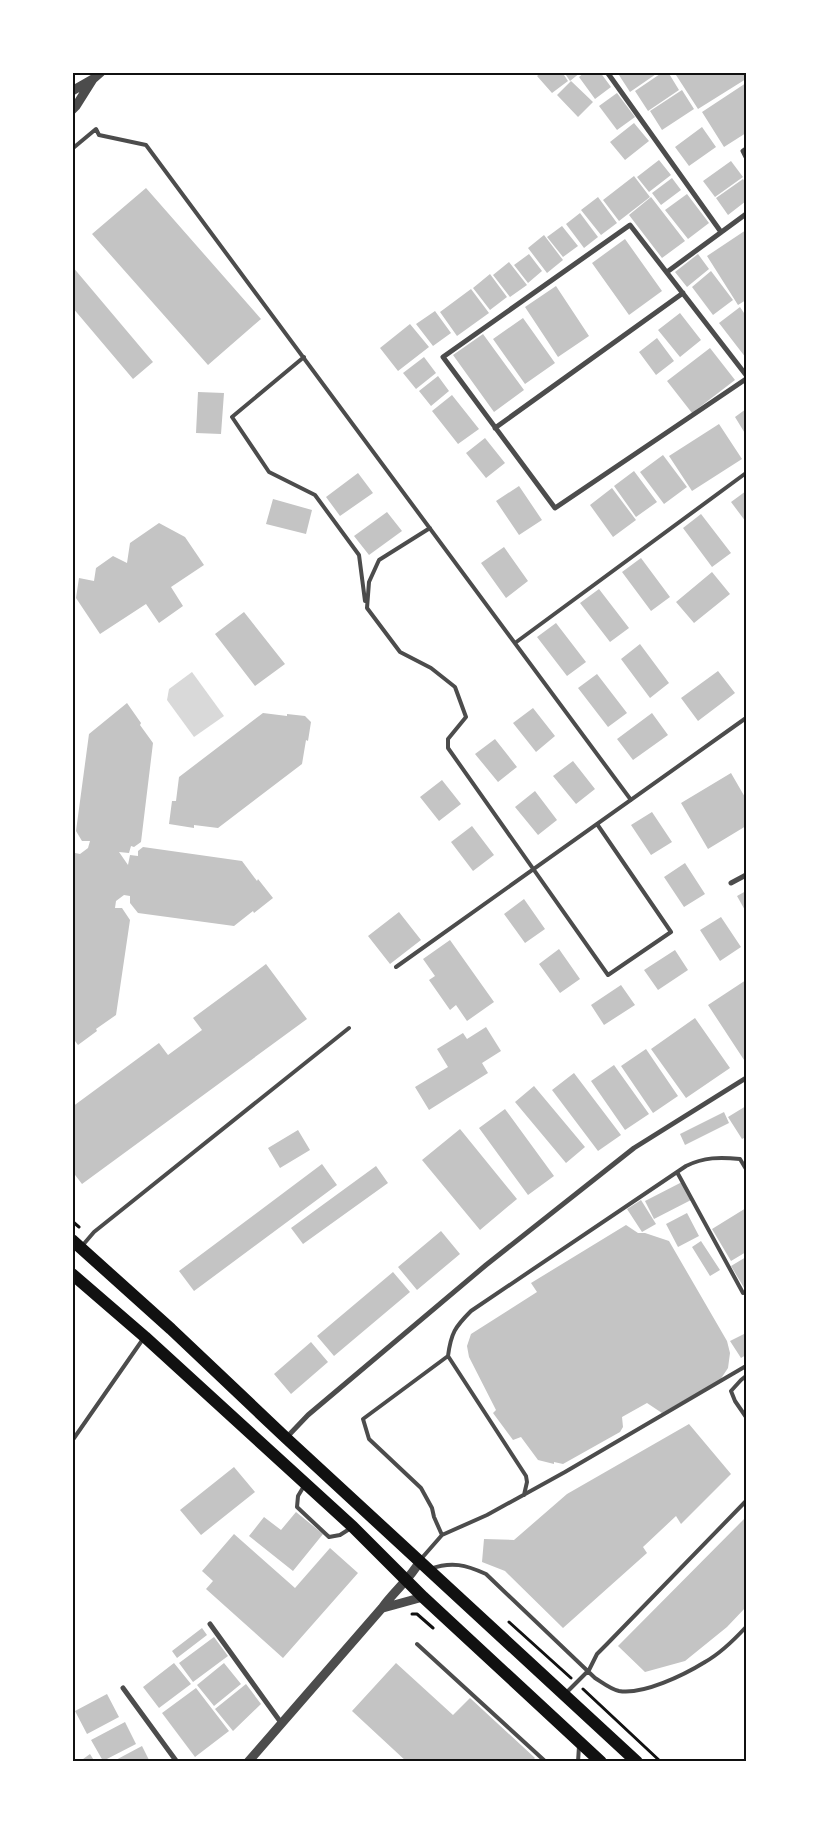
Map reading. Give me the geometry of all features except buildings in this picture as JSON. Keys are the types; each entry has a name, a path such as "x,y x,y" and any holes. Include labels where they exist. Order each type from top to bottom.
{"main road":[{"path":"77,1244 172,1329 286,1438 637,1762"},
{"path":"72,1274 145,1337 353,1527 423,1597 600,1762"}],"street":[{"path":"72,91 101,72"},
{"path":"608,72 721,232"},
{"path":"72,110 93,79"},
{"path":"746,149 743,151 746,157"},
{"path":"666,272 746,214"},
{"path":"746,375 630,225 443,357 555,508 746,379"},
{"path":"495,428 683,293"},
{"path":"731,883 746,875"},
{"path":"286,1438 308,1415 486,1265 626,1154 746,1078"},
{"path":"248,1762 388,1599 413,1573 425,1565"},
{"path":"382,1608 423,1597"},
{"path":"210,1624 282,1724"},
{"path":"123,1688 177,1762"}],"lane":[{"path":"72,149 96,129 100,135 146,145 631,800"},
{"path":"304,357 232,417 269,472 315,495 359,555 366,608 400,652 431,668 455,687 466,717 448,739 448,748 608,975 671,932 597,824"},
{"path":"515,643 746,473"},
{"path":"366,608 369,582 379,560 430,528"},
{"path":"396,967 746,718"},
{"path":"77,1244 349,1028"},
{"path":"524,1495 527,1482 526,1476 448,1356 450,1341 456,1327 470,1311 677,1172 700,1159 720,1157 740,1159 746,1169"},
{"path":"677,1172 743,1293"},
{"path":"72,1441 145,1337"},
{"path":"442,1535 432,1508 421,1488 370,1439 364,1419 448,1356"},
{"path":"425,1565 442,1535 487,1515 524,1495 746,1366"},
{"path":"746,1376 731,1391 746,1418"},
{"path":"305,1484 298,1496 296,1507 329,1537 340,1535 353,1527"},
{"path":"565,1694 589,1670 598,1654 607,1644 746,1501"},
{"path":"425,1565 470,1566 486,1574 589,1670 595,1678 611,1689 620,1691 641,1690 672,1679 706,1662 729,1645 746,1628"},
{"path":"417,1644 546,1762"},
{"path":"578,1762 580,1742"}],"path":[{"path":"506,1619 661,1762"}],"shaded area":[{"path":"192,672 224,716 194,737 167,700 169,689"}]}
